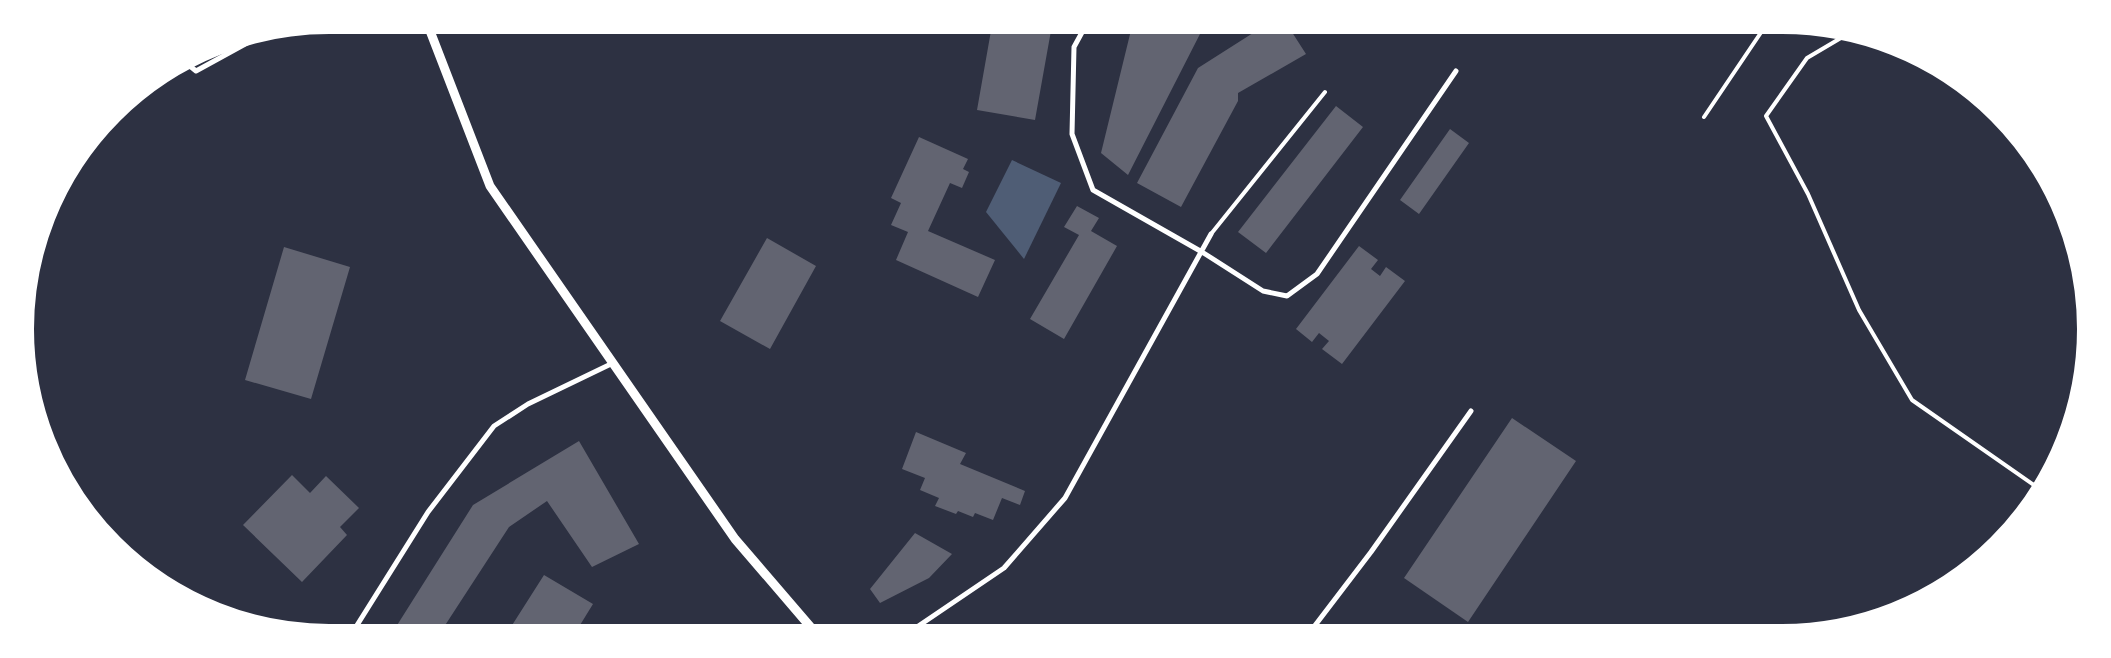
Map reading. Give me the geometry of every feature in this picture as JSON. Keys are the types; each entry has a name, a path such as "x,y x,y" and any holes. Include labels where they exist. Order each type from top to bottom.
{"street":[{"path":"430,31 490,186 735,539 811,627"},
{"path":"1083,31 1074,47 1072,134 1093,190 1202,252 1263,290 1287,296 1317,274 1456,71"},
{"path":"190,66 196,71 249,42"},
{"path":"917,627 1004,568 1065,498 1211,234"},
{"path":"356,627 428,512 494,426 528,404 613,363"},
{"path":"1314,627 1371,552 1471,410"}],"lane":[{"path":"1704,117 1762,31"},
{"path":"1842,37 1807,58 1766,116 1808,194 1859,310 1912,400 2035,486"},
{"path":"1211,234 1325,92"}],"water":[{"path":"1012,160 1061,183 1024,259 986,212"}],"building":[{"path":"991,31 1051,31 1035,120 977,110"},
{"path":"1131,31 1194,31 1200,34 1128,175 1101,153"},
{"path":"1256,31 1291,31 1306,54 1238,93 1238,101 1181,207 1137,183 1198,68"},
{"path":"1336,106 1363,127 1266,253 1238,232"},
{"path":"1450,129 1469,143 1419,214 1400,200"},
{"path":"919,137 968,159 963,169 969,172 962,188 950,183 928,231 995,260 978,297 896,260 908,232 891,225 901,203 891,198"},
{"path":"1077,206 1099,218 1091,231 1117,246 1064,339 1030,319 1079,235 1064,227"},
{"path":"767,238 816,266 770,349 720,321"},
{"path":"1359,246 1378,260 1371,269 1380,276 1386,267 1405,281 1342,364 1322,349 1329,341 1319,333 1312,342 1296,329"},
{"path":"284,247 350,267 311,399 245,380"},
{"path":"1512,418 1576,461 1468,622 1404,578"},
{"path":"916,432 966,453 960,464 1025,491 1020,505 1002,498 993,520 975,513 973,517 958,511 956,514 935,506 939,498 920,490 925,478 902,469"},
{"path":"579,441 639,544 592,567 547,501 509,527 444,627 396,627 473,505"},
{"path":"292,475 310,493 326,476 359,508 340,527 347,535 302,582 243,525"},
{"path":"915,533 952,554 929,578 880,603 870,589"},
{"path":"544,575 593,604 579,627 511,627"}]}
